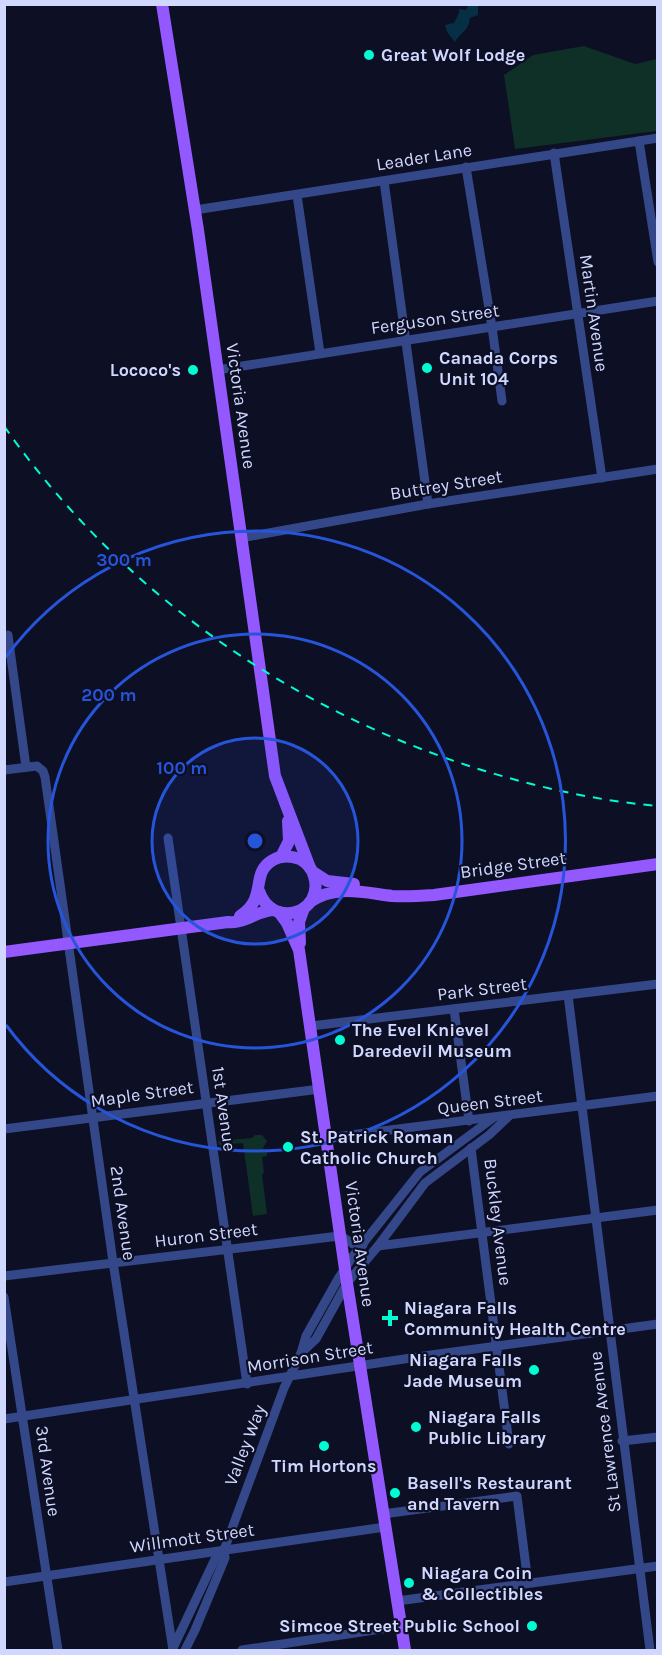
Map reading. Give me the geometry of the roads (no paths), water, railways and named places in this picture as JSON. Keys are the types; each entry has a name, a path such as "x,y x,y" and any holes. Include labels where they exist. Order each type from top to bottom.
{"main road":[{"name":"Victoria Avenue","path":"162,4 195,210 275,776 311,870"},
{"name":"Victoria Avenue","path":"281,857 289,841 287,811"},
{"path":"4,952 242,922 259,912 292,913 307,905 316,887 311,870 297,858 281,857 266,866 261,874 259,891 249,910 228,922"},
{"name":"Bridge Street","path":"307,905 327,894 341,891 374,892 410,897 434,895 657,864"},
{"name":"Bridge Street","path":"311,870 327,881 359,885 374,892"},
{"path":"259,891 264,902 276,911"},
{"name":"Victoria Avenue","path":"298,950 299,922 307,905"},
{"name":"Victoria Avenue","path":"276,911 287,923 298,950 405,1650"}],"street":[{"name":"Leader Lane","path":"195,210 657,138"},
{"path":"639,141 657,262"},
{"name":"Martin Avenue","path":"554,153 602,478"},
{"path":"465,167 502,401"},
{"path":"384,181 428,504"},
{"path":"297,195 320,353"},
{"name":"Ferguson Street","path":"217,370 657,301"},
{"name":"Buttrey Street","path":"241,538 428,504 657,469"},
{"path":"4,770 26,767 8,635"},
{"name":"2nd Avenue","path":"26,767 39,767 45,779 113,1262 172,1650"},
{"name":"1st Avenue","path":"168,838 247,1384"},
{"name":"Park Street","path":"310,1026 657,984"},
{"name":"St Lawrence Avenue","path":"568,995 580,1106 650,1650"},
{"path":"454,1009 469,1121"},
{"name":"Maple Street","path":"4,1129 320,1089"},
{"name":"Queen Street","path":"327,1138 657,1096"},
{"name":"Valley Way","path":"301,1353 316,1339 347,1282 378,1246 425,1183 489,1135 508,1116"},
{"name":"Valley Way","path":"184,1650 195,1630 225,1558 224,1550 306,1336 346,1267 420,1172 493,1118"},
{"name":"Buckley Avenue","path":"471,1148 509,1444"},
{"path":"378,1246 657,1210"},
{"path":"341,1236 353,1244 363,1245"},
{"name":"Huron Street","path":"4,1276 341,1236"},
{"name":"3rd Avenue","path":"4,1297 58,1650"},
{"name":"Morrison Street","path":"4,1419 361,1365 657,1324"},
{"path":"622,1441 657,1437"},
{"path":"383,1514 517,1496 528,1583"},
{"name":"Willmott Street","path":"4,1582 385,1527"},
{"name":"Valley Way","path":"172,1650 216,1557 224,1550"},
{"path":"397,1601 657,1566"},
{"path":"242,1650 401,1626"}],"water":[{"path":"469,4 478,5 478,15 470,18 466,29 455,42 447,32 445,25 454,23 459,9 466,10"}],"railway":[{"path":"4,426 50,486 101,542 156,593 216,639 279,680 345,716 414,746 485,771 570,793 658,806"}],"place":[{"name":"Great Wolf Lodge","path":"369,55"},
{"name":"Canada Corps Unit 104","path":"427,368"},
{"name":"Lococo's","path":"193,370"},
{"name":"The Evel Knievel Daredevil Museum","path":"340,1040"},
{"name":"St. Patrick Roman Catholic Church","path":"288,1147"},
{"name":"Niagara Falls Community Health Centre","path":"390,1318"},
{"name":"Niagara Falls Jade Museum","path":"534,1370"},
{"name":"Niagara Falls Public Library","path":"416,1427"},
{"name":"Tim Hortons","path":"324,1446"},
{"name":"Basell's Restaurant and Tavern","path":"395,1493"},
{"name":"Niagara Coin & Collectibles","path":"409,1583"},
{"name":"Simcoe Street Public School","path":"532,1626"}]}
